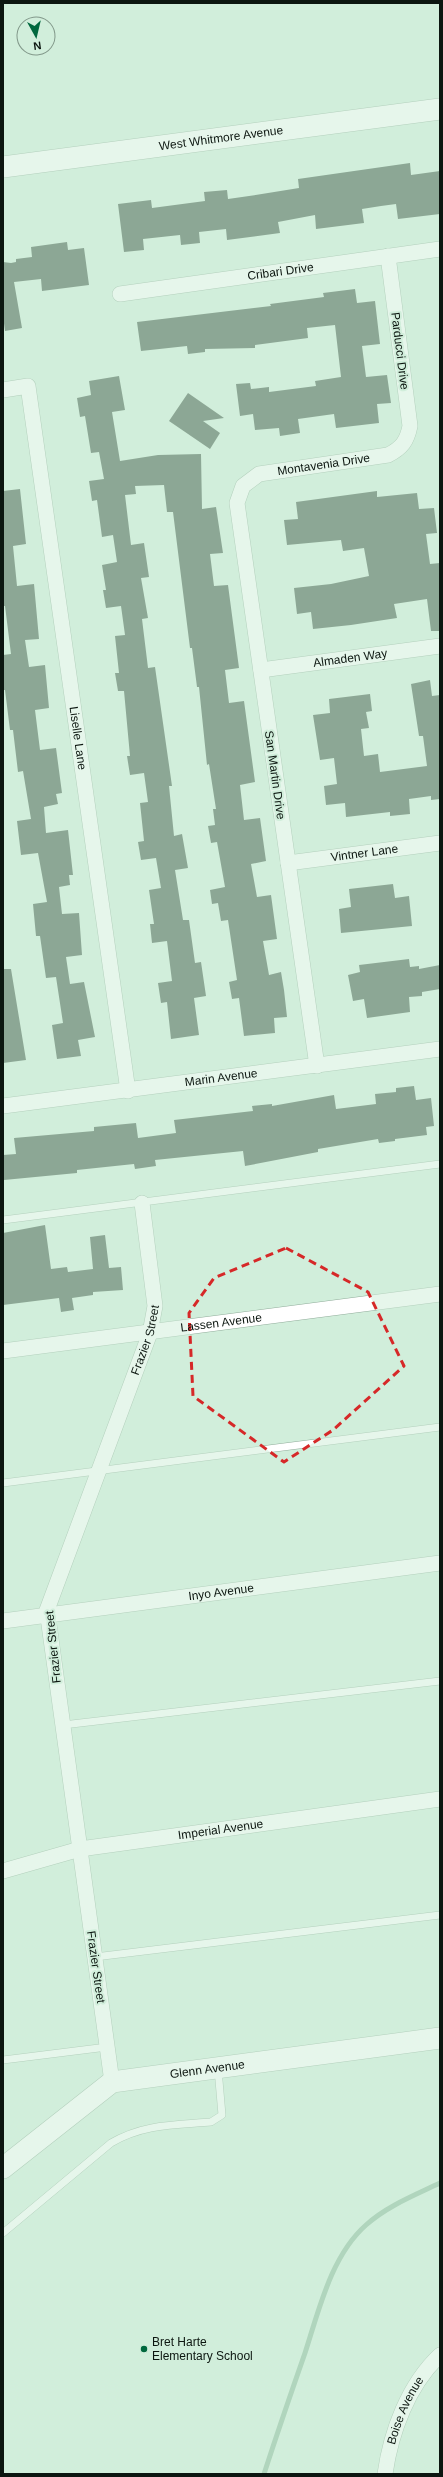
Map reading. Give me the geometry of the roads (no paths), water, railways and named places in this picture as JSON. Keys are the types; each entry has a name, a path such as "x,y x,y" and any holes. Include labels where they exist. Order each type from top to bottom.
{"street":[{"name":"West Whitmore Avenue","path":"3,167 440,109"},
{"name":"Cribari Drive","path":"120,294 440,249"},
{"name":"Parducci Drive","path":"388,256 410,426 404,444"},
{"name":"Liselle Lane","path":"3,390 28,386 128,1091"},
{"name":"Montavenia Drive","path":"243,486 259,474 388,455 398,450 404,444"},
{"name":"San Martin Drive","path":"243,486 237,503 317,1066"},
{"name":"Almaden Way","path":"260,670 440,646"},
{"name":"Vintner Lane","path":"288,863 440,843"},
{"name":"Marin Avenue","path":"3,1106 128,1091 440,1049"},
{"name":"Frazier Street","path":"112,2082 47,1610 150,1333 155,1306 142,1203"},
{"name":"Lassen Avenue","path":"3,1351 440,1294"},
{"name":"Inyo Avenue","path":"3,1621 440,1563"},
{"name":"Imperial Avenue","path":"3,1871 80,1849 440,1799"},
{"name":"Glenn Avenue","path":"112,2082 440,2038"},
{"path":"3,2168 112,2082"},
{"name":"Boise Avenue","path":"385,2474 396,2427 406,2403 421,2378 440,2355"}],"lane":[{"path":"3,1220 440,1164"},
{"path":"3,1483 440,1427"},
{"path":"63,1725 440,1681"},
{"path":"95,1957 440,1915"},
{"path":"3,2060 107,2047"},
{"path":"3,2233 111,2143 124,2135 139,2129 211,2122 222,2115 218,2068"}],"waterway":[{"path":"264,2474 321,2302 335,2268 344,2252 354,2238 374,2218 402,2201 440,2183"}],"place":[{"name":"Bret Harte Elementary School","path":"144,2349"}]}
